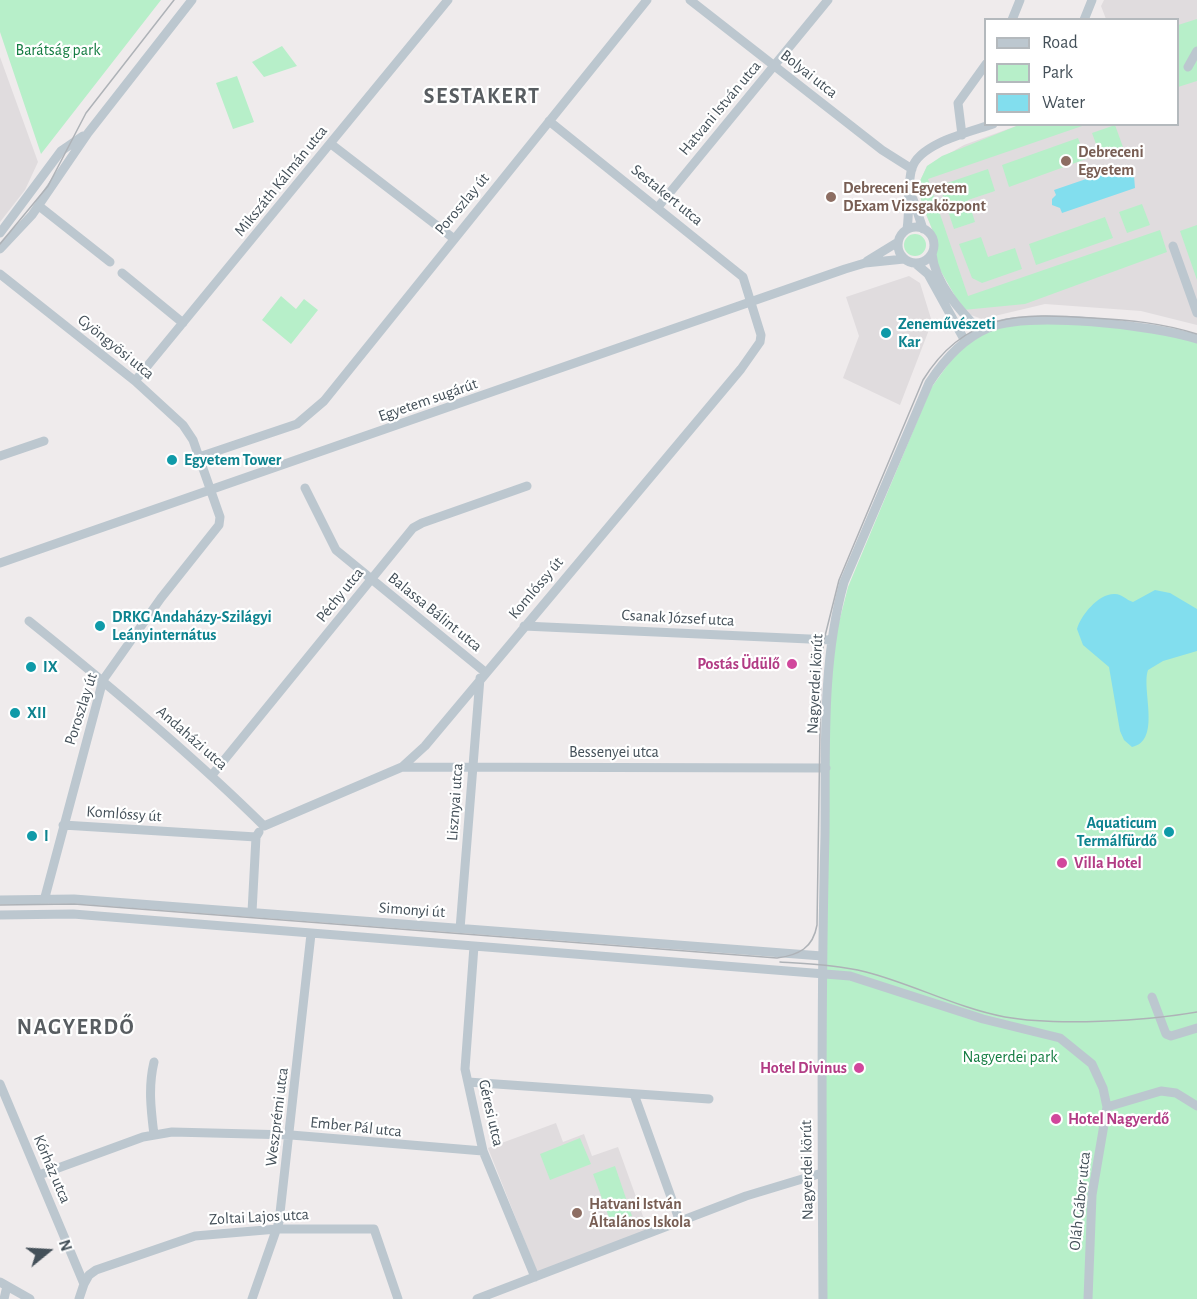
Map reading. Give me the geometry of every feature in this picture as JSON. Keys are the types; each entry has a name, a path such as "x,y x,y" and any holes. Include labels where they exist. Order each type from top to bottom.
{"street":[{"path":"0,249 39,206 88,133 192,0"},
{"name":"Mikszáth Kálmán utca","path":"135,381 448,0"},
{"name":"Poroszlay út","path":"199,457 297,424 324,401 646,0"},
{"name":"Bolyai utca","path":"690,0 882,150 912,169"},
{"name":"Hatvani István utca","path":"658,207 828,0"},
{"path":"1013,18 1020,0"},
{"path":"1085,18 1092,0"},
{"path":"1197,51 1188,67 1197,64"},
{"path":"962,135 958,103 984,67"},
{"name":"Sestakert utca","path":"549,121 743,277 749,303"},
{"path":"965,341 928,274 915,263 904,259 899,251 898,242 907,229 912,169 917,160 934,146 987,126"},
{"path":"0,233 61,151 88,133"},
{"path":"331,144 453,238"},
{"path":"911,194 923,229 933,242 932,254 936,270 960,311 980,332"},
{"path":"39,206 110,262"},
{"path":"907,229 923,229"},
{"name":"Egyetem sugárút","path":"0,563 865,262 898,242"},
{"path":"1173,246 1194,294 1197,313"},
{"path":"915,263 926,260 932,254"},
{"name":"Egyetem sugárút","path":"865,262 904,259"},
{"path":"122,273 183,323"},
{"name":"Gyöngyösi utca","path":"0,274 135,381 183,425 199,457 218,505 219,525"},
{"name":"Komlóssy út","path":"264,825 402,766 425,746 760,342 760,335 749,303"},
{"name":"Nagyerdei körút","path":"823,1299 821,974 826,768 831,640 844,582 929,383 940,366 965,341 1003,323 1033,320 1140,326 1197,339"},
{"path":"0,456 44,441"},
{"name":"Péchy utca","path":"212,775 413,528 527,486"},
{"name":"Balassa Bálint utca","path":"305,488 336,550 482,675"},
{"name":"Poroszlay út","path":"45,897 103,680 161,598 219,525"},
{"name":"Andaházi utca","path":"29,621 103,680 212,775 264,825"},
{"name":"Csanak József utca","path":"524,626 831,640"},
{"name":"Lisznyai utca","path":"460,929 472,766 482,675"},
{"name":"Bessenyei utca","path":"402,766 826,768"},
{"name":"Komlóssy út","path":"63,825 256,837"},
{"path":"252,912 256,837 264,825"},
{"name":"Simonyi út","path":"0,900 45,897 822,956"},
{"name":"Simonyi út","path":"0,915 73,914 821,974"},
{"name":"Weszprémi utca","path":"252,1299 277,1229 291,1135 311,933"},
{"name":"Géresi utca","path":"474,946 465,1069 483,1151 535,1277"},
{"path":"821,974 850,976 983,1019 1060,1038 1092,1064 1103,1088 1107,1107 1161,1091 1176,1093 1197,1106"},
{"path":"1152,997 1166,1034 1171,1036 1197,1028"},
{"path":"154,1062 149,1090 154,1135"},
{"path":"468,1082 710,1099"},
{"name":"Kórház utca","path":"0,1084 84,1284"},
{"path":"634,1094 680,1222"},
{"name":"Oláh Gábor utca","path":"1088,1299 1092,1196 1107,1107"},
{"name":"Ember Pál utca","path":"39,1175 117,1145 172,1132 291,1135 483,1151"},
{"path":"477,1299 746,1196 822,1173"},
{"name":"Zoltai Lajos utca","path":"84,1284 88,1275 96,1270 195,1236 277,1229 374,1229 398,1299"},
{"path":"3,1284 4,1299"},
{"path":"3,1284 30,1299"},
{"path":"79,1299 84,1284"}],"shaded area":[{"name":"Debreceni Egyetem","path":"1104,0 1197,0 1197,325 1141,311 1045,304 982,319 971,315 963,310 935,261 937,241 921,202 920,181 927,166 964,145 1016,126 1179,126 1179,18 1106,18 1101,6"},
{"path":"0,57 38,162 25,190 0,222"},
{"path":"909,276 920,283 932,322 900,405 843,378 859,336 846,297"},
{"name":"Hatvani István Általános Iskola","path":"556,1123 563,1142 584,1134 592,1156 618,1147 648,1230 537,1272 488,1148"}],"green space":[{"name":"Barátság park","path":"0,0 161,0 41,154 0,32"},
{"path":"1197,19 1197,81 1179,87 1179,25"},
{"path":"282,46 297,66 264,77 252,62"},
{"path":"237,76 254,122 233,129 216,83"},
{"path":"1017,126 1082,126 928,179 968,296 1160,230 1167,252 1025,304 963,310 935,261 937,241 921,202 920,181 927,166 942,156"},
{"path":"1115,126 1123,147 1100,155 1092,133"},
{"path":"1078,138 1086,159 1009,187 1002,165"},
{"path":"988,169 995,191 968,200 975,222 954,229 942,193 947,183"},
{"path":"1142,204 1150,225 1127,233 1119,212"},
{"path":"1105,217 1113,238 1036,265 1029,244"},
{"path":"1197,225 1197,280 1180,231"},
{"path":"915,234 923,237 926,245 923,253 915,256 907,253 904,245 907,237"},
{"path":"981,237 988,257 1015,248 1022,269 982,283 972,278 959,244"},
{"path":"281,296 296,309 304,299 318,310 291,344 262,320"},
{"name":"Nagyerdei park","path":"1017,320 1140,326 1197,339 1197,1299 823,1299 828,665 848,587 931,388 965,341"},
{"path":"580,1138 591,1164 550,1180 540,1154"},
{"path":"615,1166 632,1216 611,1223 593,1174"}],"water":[{"path":"1127,165 1134,176 1135,188 1062,213 1060,208 1052,205 1052,199 1056,195 1054,190"},
{"path":"1155,590 1170,593 1197,609 1197,651 1163,661 1148,670 1149,713 1146,735 1141,743 1132,747 1124,740 1120,731 1109,667 1083,645 1077,629 1082,617 1103,597 1117,594 1133,602"}],"tram line":[{"path":"0,244 48,186 86,113 174,0"},
{"path":"0,905 74,904 777,958 792,955 808,945 817,925 821,664 824,640 839,580 923,380 939,358 957,341 976,329 1018,317 1066,316 1120,320 1158,325 1197,334"},
{"path":"780,962 834,966 866,972 970,1008 1026,1020 1101,1021 1153,1018 1197,1012"}],"place":[{"name":"Debreceni Egyetem","path":"1066,161"},
{"name":"Debreceni Egyetem DExam Vizsgaközpont","path":"831,197"},
{"name":"Zeneművészeti Kar","path":"886,333"},
{"name":"Egyetem Tower","path":"172,460"},
{"name":"DRKG Andaházy-Szilágyi Leányinternátus","path":"100,626"},
{"name":"Postás Üdülő","path":"792,664"},
{"name":"IX","path":"31,667"},
{"name":"XII","path":"15,713"},
{"name":"Aquaticum Termálfürdő","path":"1169,832"},
{"name":"I","path":"32,836"},
{"name":"Villa Hotel","path":"1062,863"},
{"name":"Hotel Divinus","path":"859,1068"},
{"name":"Hotel Nagyerdő","path":"1056,1119"},
{"name":"Hatvani István Általános Iskola","path":"577,1213"}],"district":[{"name":"SESTAKERT","path":"482,96"},
{"name":"NAGYERDŐ","path":"76,1027"}]}
